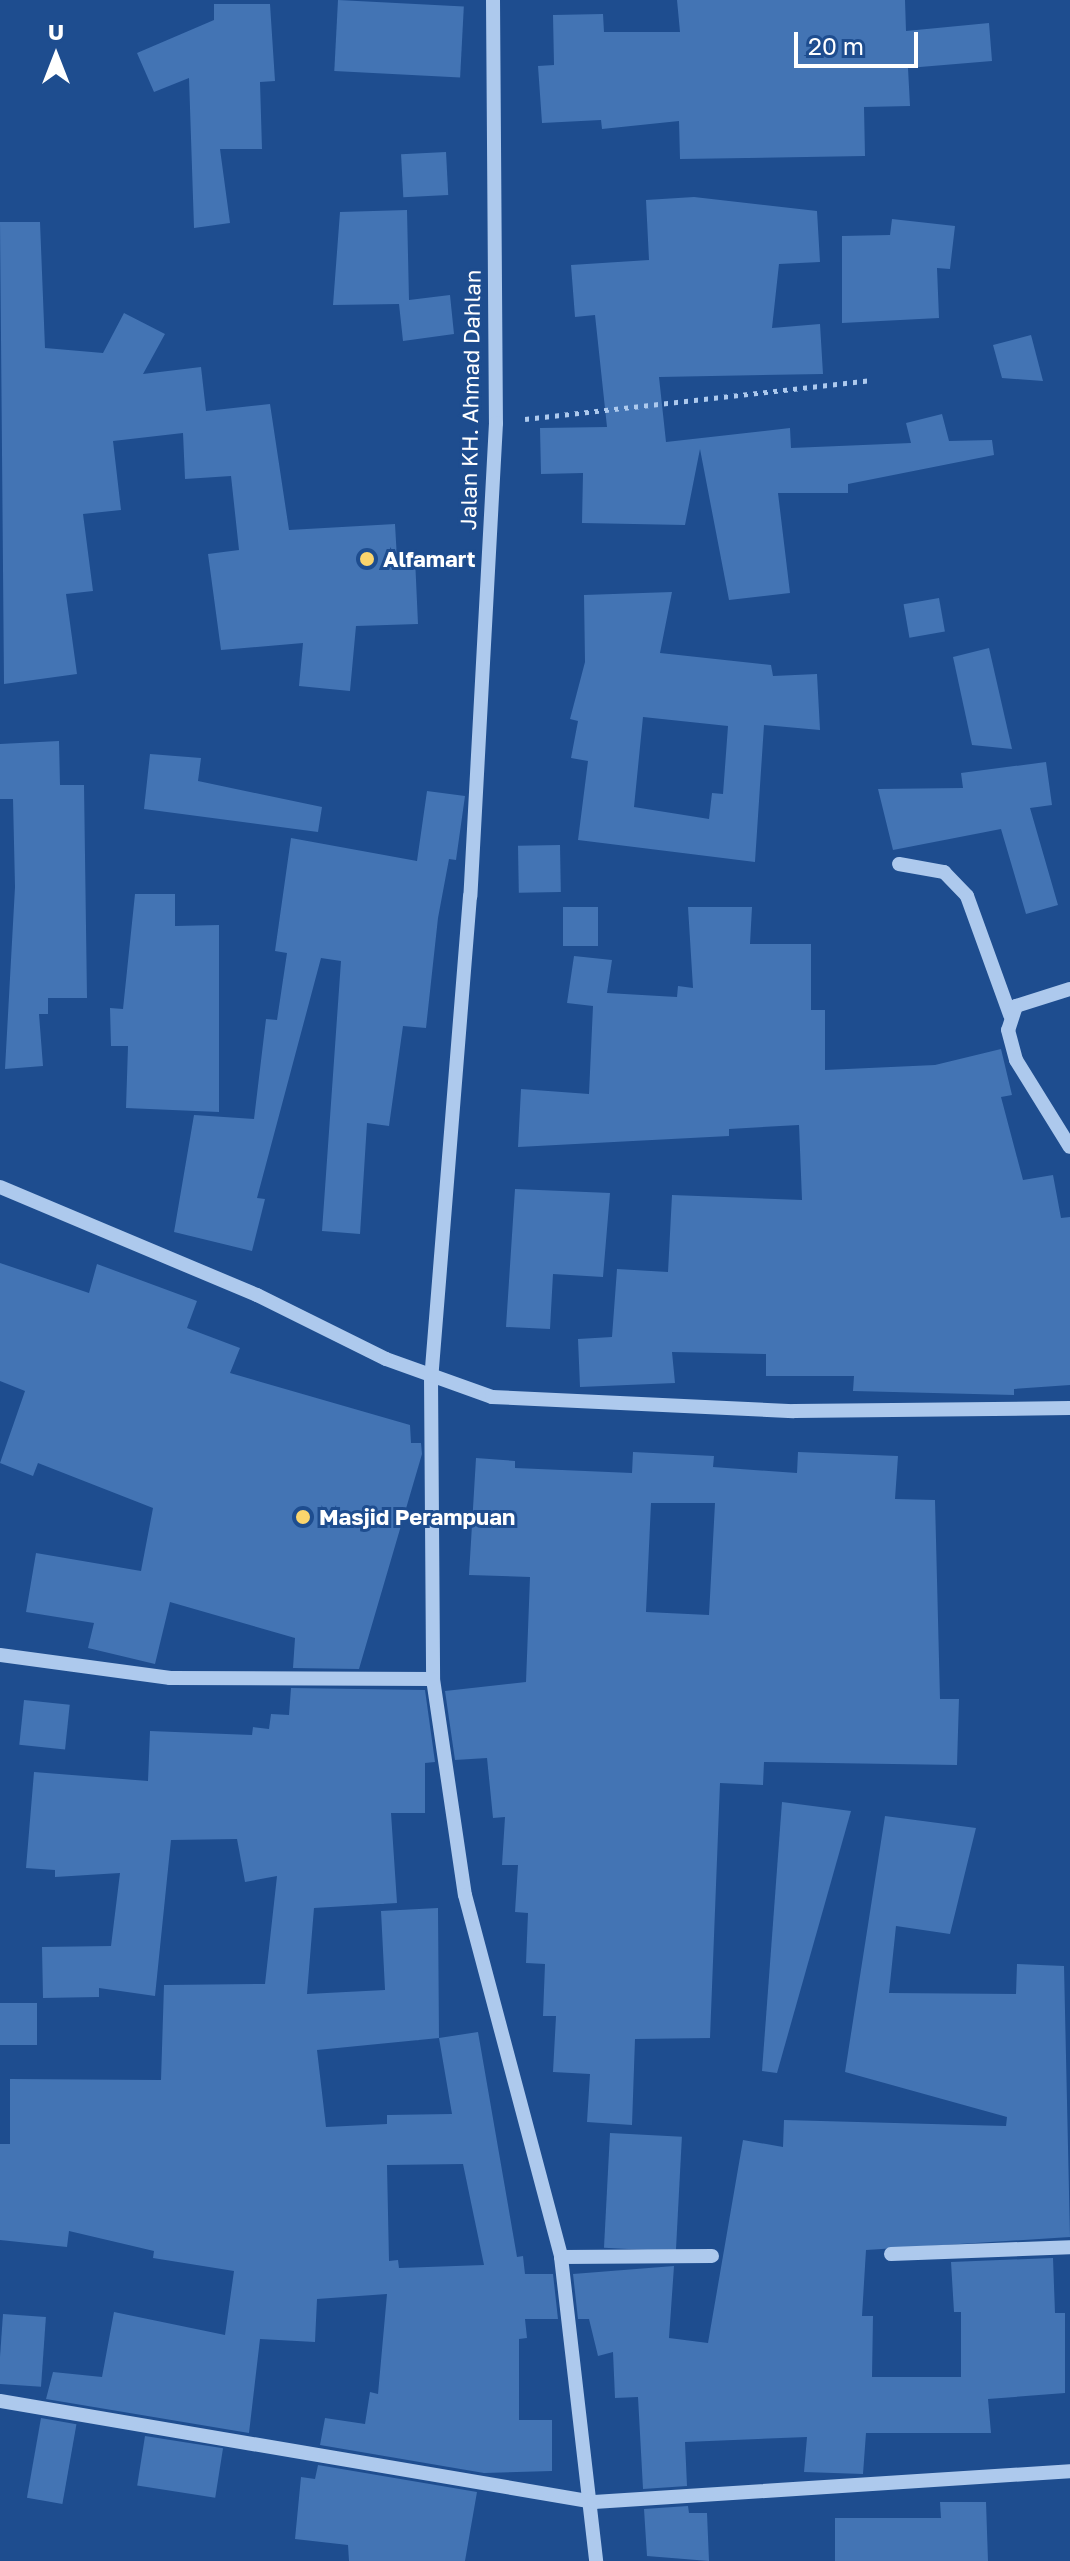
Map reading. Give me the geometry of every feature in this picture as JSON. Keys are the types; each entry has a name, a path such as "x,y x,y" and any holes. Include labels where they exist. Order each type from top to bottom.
{"street":[{"name":"Jalan KH. Ahmad Dahlan","path":"493,0 496,423 470,896 431,1377 433,1679 465,1895 561,2257 594,2502 596,2561"},
{"path":"899,864 944,872 967,896 1010,1015 1016,1060 1070,1147"},
{"path":"1010,1015 1016,1006 1070,989"},
{"path":"0,1187 431,1377 531,1402 794,1411 1070,1408"},
{"path":"0,1655 170,1678 433,1679"},
{"path":"891,2254 1070,2247"},
{"path":"561,2257 712,2256"},
{"path":"0,2401 594,2502 1070,2471"}],"path":[{"path":"496,423 613,404 870,380"}],"building":[{"path":"338,0 464,7 460,77 334,71"},
{"path":"677,0 905,0 906,31 989,23 992,61 908,68 910,106 864,107 865,156 680,159 679,121 602,129 601,120 542,123 538,66 554,65 553,15 603,14 604,32 680,32"},
{"path":"214,4 270,4 275,81 260,82 262,149 220,149 230,223 194,228 189,78 154,92 137,53 214,20"},
{"path":"446,152 448,195 403,197 401,154"},
{"path":"694,197 817,211 820,262 779,264 772,328 820,324 823,374 659,377 666,442 790,428 791,448 911,443 906,423 942,414 949,441 992,440 994,455 848,484 848,493 778,493 790,593 729,600 700,449 685,525 582,523 583,473 541,474 540,428 607,427 595,315 575,317 571,265 649,260 646,200"},
{"path":"407,210 409,300 450,295 454,334 403,341 399,304 333,305 340,212"},
{"path":"892,219 955,226 950,269 937,268 939,318 842,323 842,236 890,235"},
{"path":"0,222 40,222 45,348 103,353 124,313 165,334 143,374 201,367 206,411 270,404 289,530 395,524 397,559 415,558 418,624 356,626 350,691 299,686 303,643 221,650 208,554 239,550 231,476 185,479 183,433 113,441 121,510 83,514 93,591 66,594 77,674 4,684"},
{"path":"1031,335 1043,381 1002,378 993,345"},
{"path":"672,592 660,653 771,665 773,676 817,674 820,730 764,725 755,862 578,840 588,761 571,758 578,721 570,719 585,662 584,595","holes":["643,717 728,726 723,794 712,793 709,819 634,807"]},
{"path":"939,598 945,631 909,638 904,604"},
{"path":"989,648 1012,749 972,745 953,657"},
{"path":"59,741 60,785 84,785 87,998 48,998 48,1014 39,1014 43,1066 5,1069 15,887 13,799 0,799 0,744"},
{"path":"150,754 201,758 198,781 322,807 318,832 144,809"},
{"path":"1046,762 1052,805 1030,808 1058,905 1026,914 1001,829 893,850 878,789 963,788 961,773"},
{"path":"427,791 465,796 456,860 449,859 438,918 426,1028 403,1026 389,1126 367,1123 360,1234 322,1231 341,961 321,958 257,1198 265,1199 252,1251 174,1232 194,1115 254,1119 266,1019 277,1020 287,953 275,951 291,838 417,861"},
{"path":"560,845 561,892 519,893 518,846"},
{"path":"135,894 175,894 175,926 219,925 219,1112 126,1108 128,1046 111,1046 110,1008 123,1009"},
{"path":"563,907 598,907 598,946 563,946"},
{"path":"688,907 752,907 750,944 811,944 811,1010 825,1010 825,1070 935,1065 1001,1049 1012,1095 1001,1097 1023,1180 1053,1175 1061,1218 1070,1217 1070,1385 1014,1389 1014,1395 853,1391 854,1376 766,1376 766,1354 672,1352 675,1383 580,1387 578,1339 612,1337 617,1269 668,1272 672,1195 802,1200 799,1125 729,1129 729,1136 518,1147 521,1089 589,1094 593,1006 567,1003 574,956 612,960 607,993 677,997 678,986 693,988"},
{"path":"515,1189 610,1193 603,1277 553,1274 550,1329 506,1327"},
{"path":"0,1263 89,1293 97,1264 197,1301 187,1328 240,1348 230,1373 410,1425 411,1443 421,1443 422,1454 359,1669 293,1668 295,1638 170,1602 155,1664 88,1648 94,1623 26,1612 36,1553 141,1571 153,1508 38,1463 33,1476 0,1463 25,1391 0,1381"},
{"path":"633,1452 714,1456 713,1467 797,1473 798,1452 898,1456 895,1499 935,1500 940,1699 959,1699 957,1765 764,1762 763,1785 720,1783 710,2038 635,2039 632,2125 587,2122 590,2074 553,2072 556,2016 543,2016 545,1964 526,1963 528,1913 515,1912 518,1865 502,1865 505,1817 493,1818 487,1758 455,1760 445,1691 526,1682 530,1577 469,1575 476,1458 515,1461 515,1468 632,1473","holes":["651,1503 715,1503 709,1615 646,1612"]},
{"path":"291,1688 425,1690 435,1762 425,1763 425,1813 391,1813 397,1903 314,1908 307,1994 385,1990 381,1911 438,1908 439,2038 478,2032 517,2257 523,2256 525,2274 553,2274 558,2319 525,2319 527,2338 519,2339 519,2420 552,2420 552,2471 484,2473 320,2445 325,2418 365,2424 370,2392 378,2394 387,2294 317,2299 315,2342 260,2339 249,2433 46,2399 53,2372 102,2377 114,2312 225,2335 234,2271 153,2258 154,2251 69,2231 67,2247 0,2240 0,2144 10,2144 10,2079 161,2080 164,1985 265,1984 277,1876 245,1882 237,1839 171,1840 155,1996 99,1988 99,1997 43,1998 42,1947 111,1946 120,1873 55,1877 55,1870 26,1868 34,1772 148,1781 150,1731 252,1735 253,1727 269,1729 271,1714 289,1715","holes":["439,2038 452,2114 387,2115 387,2124 326,2127 317,2050","463,2164 484,2265 399,2268 398,2260 389,2261 387,2165"]},
{"path":"24,1700 70,1705 65,1750 19,1745"},
{"path":"782,1802 851,1811 777,2073 762,2071"},
{"path":"885,1816 976,1828 950,1934 896,1926 889,1993 1016,1994 1017,1964 1064,1966 1070,2237 866,2250 862,2316 873,2316 872,2377 961,2377 961,2312 954,2312 951,2262 1053,2258 1055,2313 1065,2313 1065,2393 988,2399 991,2433 866,2433 863,2474 804,2472 807,2437 685,2442 687,2486 643,2489 638,2397 615,2398 613,2352 598,2356 589,2319 578,2319 573,2274 674,2266 669,2338 708,2343 743,2140 783,2147 784,2120 1006,2126 1007,2117 845,2072"},
{"path":"0,2003 37,2003 37,2045 0,2045"},
{"path":"610,2133 682,2137 676,2252 604,2248"},
{"path":"3,2314 46,2317 41,2387 0,2384"},
{"path":"41,2418 76,2424 62,2504 27,2498"},
{"path":"145,2436 223,2448 215,2498 137,2485"},
{"path":"318,2465 477,2492 465,2561 349,2561 348,2545 295,2539 301,2477 315,2479"},
{"path":"940,2502 986,2502 988,2561 835,2561 835,2518 941,2518"},
{"path":"688,2506 689,2513 707,2513 709,2561 647,2556 644,2509"}],"place":[{"name":"Alfamart","path":"367,559"},
{"name":"Masjid Perampuan","path":"303,1517"}]}
